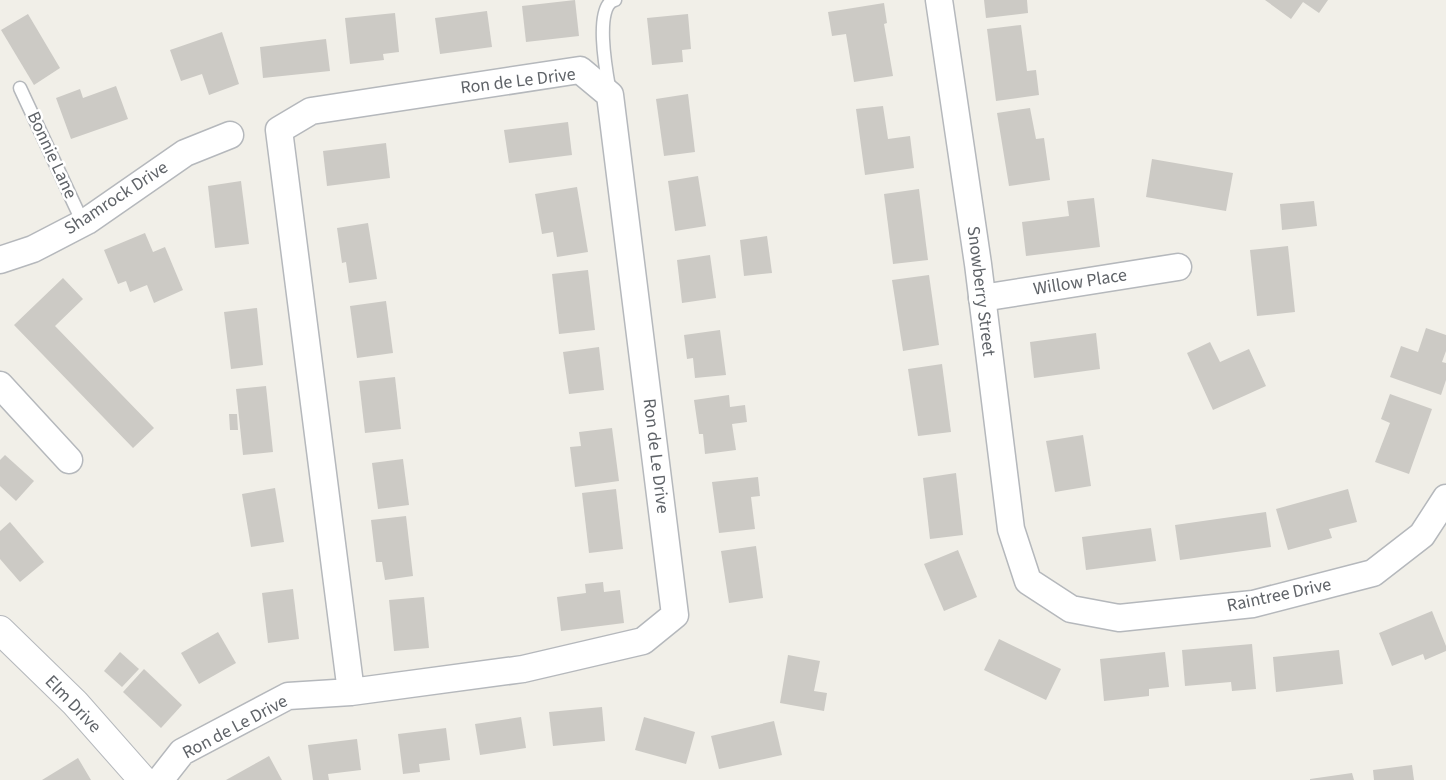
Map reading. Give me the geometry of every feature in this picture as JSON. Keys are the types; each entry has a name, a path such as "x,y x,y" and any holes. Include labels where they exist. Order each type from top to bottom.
{"street":[{"name":"Snowberry Street","path":"939,0 982,298 1012,529 1028,581"},
{"name":"Ron de Le Drive","path":"160,780 182,752 288,696 351,692 522,669 643,641 676,615 610,95 580,70 311,111 279,130 351,692"},
{"name":"Shamrock Drive","path":"0,260 33,248 83,223 186,153 230,135"},
{"name":"Willow Place","path":"982,298 1178,266"},
{"path":"0,385 69,460"},
{"name":"Raintree Drive","path":"1028,581 1071,609 1119,618 1253,604 1373,573 1422,535 1446,498"},
{"name":"Elm Drive","path":"0,630 75,704 143,780"}],"lane":[{"path":"610,95 604,50 604,12 606,5 615,0"},
{"name":"Bonnie Lane","path":"20,88 83,223"}],"building":[{"path":"575,0 579,36 526,42 522,6"},
{"path":"984,0 1027,0 1028,13 986,18"},
{"path":"1265,0 1328,0 1319,13 1303,2 1291,19"},
{"path":"884,3 887,23 884,24 893,76 854,82 846,34 832,36 828,12"},
{"path":"487,11 492,47 440,54 435,18"},
{"path":"395,13 399,52 383,54 384,60 350,64 345,18"},
{"path":"28,14 60,68 34,85 1,30"},
{"path":"688,14 691,49 682,50 683,62 652,65 647,18"},
{"path":"1021,25 1027,71 1036,70 1039,95 996,101 987,29"},
{"path":"222,32 239,84 209,95 202,74 181,81 170,50"},
{"path":"326,39 330,71 263,78 260,47"},
{"path":"116,86 128,119 71,139 56,98 80,89 83,98"},
{"path":"688,94 695,152 664,156 656,99"},
{"path":"883,106 888,139 910,136 914,168 865,175 856,109"},
{"path":"1030,108 1036,139 1044,138 1050,180 1009,186 997,113"},
{"path":"568,122 572,155 509,163 504,130"},
{"path":"386,143 390,178 327,186 323,151"},
{"path":"1152,159 1233,173 1226,211 1146,197"},
{"path":"698,176 706,226 675,231 668,181"},
{"path":"241,181 249,244 215,248 208,186"},
{"path":"577,187 588,252 557,257 553,232 542,234 535,194"},
{"path":"919,189 928,260 893,264 884,194"},
{"path":"1094,198 1100,247 1026,256 1022,222 1069,216 1067,201"},
{"path":"1314,201 1317,226 1282,230 1280,204"},
{"path":"368,223 377,279 349,283 346,262 342,263 337,228"},
{"path":"145,233 153,252 165,247 183,290 154,303 147,285 130,292 126,281 118,284 104,250"},
{"path":"767,236 772,273 744,276 740,240"},
{"path":"1288,246 1295,312 1257,316 1250,250"},
{"path":"710,255 716,298 682,303 677,260"},
{"path":"588,270 595,330 559,334 552,274"},
{"path":"929,275 939,345 903,351 892,280"},
{"path":"63,278 83,299 55,326 154,428 133,448 14,325"},
{"path":"386,301 393,353 357,358 350,306"},
{"path":"257,308 263,365 231,369 224,312"},
{"path":"1426,328 1446,335 1446,351 1442,362 1446,363 1446,380 1441,395 1390,377 1401,346 1418,352"},
{"path":"720,330 726,375 695,378 693,358 687,359 684,335"},
{"path":"1096,333 1100,369 1034,378 1030,342"},
{"path":"1210,342 1220,362 1249,349 1266,386 1213,410 1187,353"},
{"path":"599,347 604,390 569,394 563,352"},
{"path":"942,364 951,432 918,436 908,369"},
{"path":"395,377 401,429 365,433 359,381"},
{"path":"266,386 273,452 243,455 236,389"},
{"path":"1390,394 1432,409 1409,474 1375,462 1390,423 1381,419"},
{"path":"729,395 730,407 745,405 747,422 732,424 736,450 705,454 703,434 699,434 694,400"},
{"path":"229,414 237,414 238,430 230,430"},
{"path":"612,428 619,481 575,487 570,447 581,446 579,432"},
{"path":"1083,435 1091,486 1055,492 1046,441"},
{"path":"5,455 34,481 16,501 0,486 0,460"},
{"path":"403,459 409,505 378,509 372,463"},
{"path":"956,473 963,535 930,539 923,478"},
{"path":"758,477 760,496 751,497 755,529 719,533 712,482"},
{"path":"275,488 284,542 251,547 242,494"},
{"path":"616,489 623,549 589,553 582,493"},
{"path":"1348,489 1357,522 1329,529 1332,538 1288,550 1276,509"},
{"path":"1266,512 1271,547 1180,560 1175,525"},
{"path":"406,516 413,576 385,580 382,562 376,562 371,520"},
{"path":"10,522 44,562 20,582 0,559 0,531"},
{"path":"1151,528 1156,561 1086,570 1082,537"},
{"path":"756,546 763,598 729,603 721,551"},
{"path":"958,550 977,597 944,611 924,564"},
{"path":"603,582 604,592 620,590 624,623 561,631 557,597 586,593 585,584"},
{"path":"293,589 299,639 268,643 262,593"},
{"path":"424,597 429,648 394,651 389,600"},
{"path":"1432,611 1446,646 1446,651 1425,660 1423,654 1392,666 1379,633"},
{"path":"218,632 236,663 199,684 181,653"},
{"path":"999,639 1061,669 1046,700 984,670"},
{"path":"1252,644 1256,689 1232,691 1231,682 1185,686 1182,650"},
{"path":"1339,650 1343,684 1276,692 1273,657"},
{"path":"120,652 139,669 122,687 104,671"},
{"path":"1165,652 1169,687 1149,689 1149,696 1104,701 1100,659"},
{"path":"788,655 820,661 814,691 827,693 824,711 780,703"},
{"path":"144,669 182,705 161,728 123,692"},
{"path":"602,707 605,741 553,746 549,712"},
{"path":"521,717 526,748 480,755 475,724"},
{"path":"644,717 695,732 686,764 635,750"},
{"path":"774,721 782,755 719,769 711,736"},
{"path":"446,728 450,760 419,764 420,772 403,774 398,734"},
{"path":"357,739 361,770 328,774 329,780 313,780 308,745"},
{"path":"269,756 282,780 226,780"},
{"path":"78,758 91,780 42,780"},
{"path":"1412,765 1414,780 1374,780 1373,770"},
{"path":"1352,773 1354,780 1310,780 1310,779"}]}
